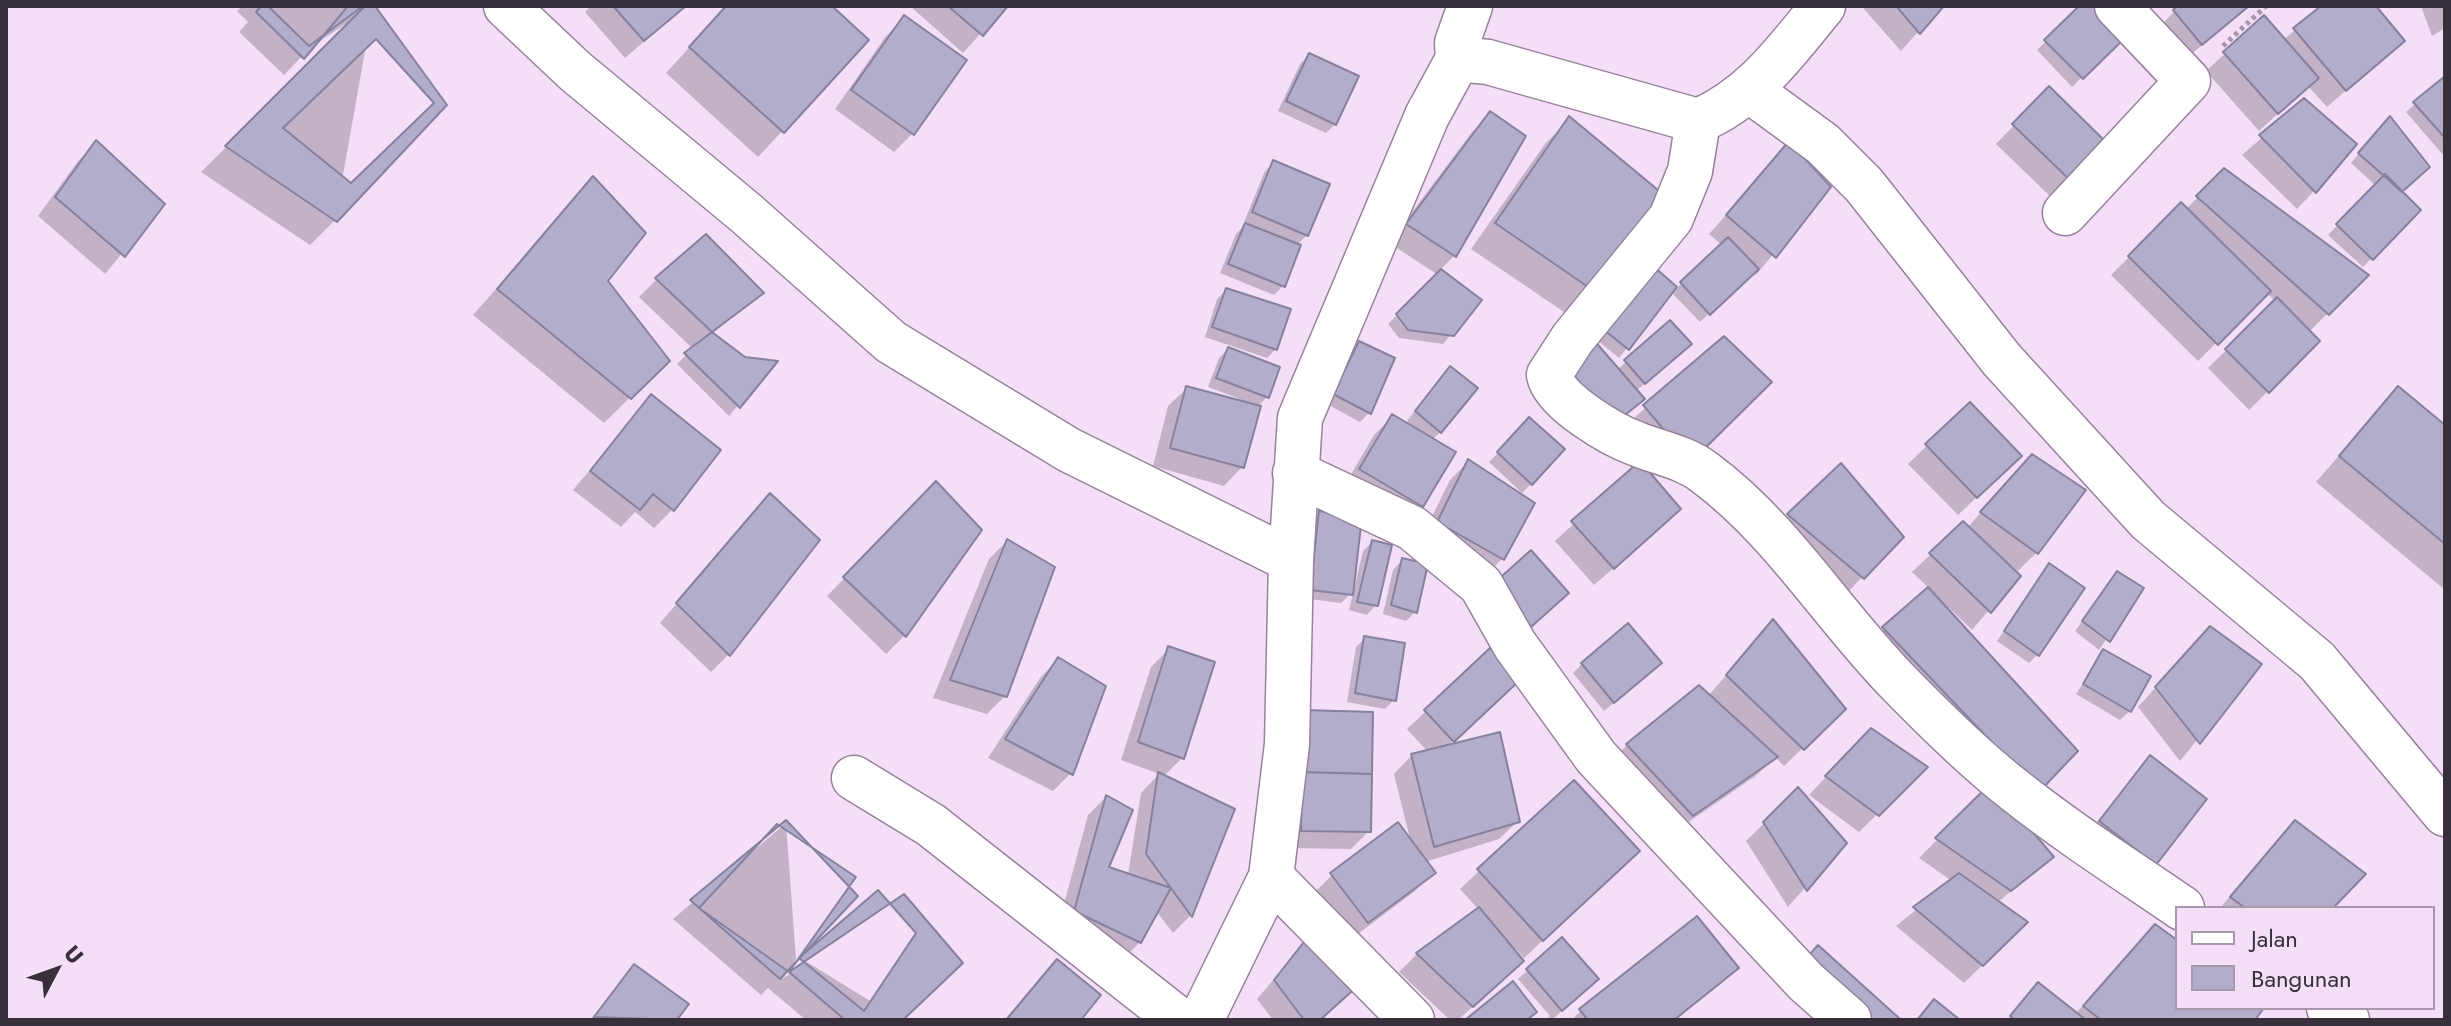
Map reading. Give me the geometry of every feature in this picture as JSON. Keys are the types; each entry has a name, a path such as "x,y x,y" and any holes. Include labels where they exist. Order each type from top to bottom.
{"street":[{"path":"506,6 575,71 747,214 891,342 1069,450 1291,560"},
{"path":"1201,1020 1271,877 1287,744 1291,560 1300,418 1427,116 1458,59 1457,43 1470,6"},
{"path":"1458,59 1488,62 1698,121 1717,113 1749,90 1823,6"},
{"path":"2065,213 2188,81 2117,6"},
{"path":"1749,90 1823,144 1864,185 2002,360 2148,520 2317,661 2445,814"},
{"path":"1698,121 1690,171 1671,218 1573,338 1549,375 1551,387 1596,423 1635,444 1675,457 1703,471 1783,544 1847,628 2009,786 2179,906"},
{"path":"1295,473 1412,528 1481,585 1515,645 1596,757 1806,982 1849,1020"},
{"path":"854,778 931,825 1179,1020"},
{"path":"1271,877 1412,1020"}],"building":[{"path":"261,6 348,6 304,59 256,12"},
{"path":"268,6 363,6 309,46"},
{"path":"365,6 375,6 447,105 337,222 225,146"},
{"path":"613,6 686,6 644,41"},
{"path":"726,6 832,6 869,40 784,133 689,47"},
{"path":"948,6 1008,6 983,36"},
{"path":"1896,6 1944,6 1920,34"},
{"path":"2079,6 2103,6 2130,33 2083,79 2044,40"},
{"path":"2177,6 2249,6 2202,45 2173,10"},
{"path":"2321,6 2376,6 2405,41 2346,91 2293,28"},
{"path":"904,15 967,60 914,135 851,90"},
{"path":"2264,15 2319,78 2278,114 2223,52"},
{"path":"376,39 434,103 351,183 283,128"},
{"path":"1309,53 1359,76 1336,125 1286,101"},
{"path":"2445,76 2445,138 2413,102"},
{"path":"2049,86 2111,147 2075,185 2012,124"},
{"path":"2304,98 2357,144 2316,193 2259,135"},
{"path":"1490,111 1526,136 1456,257 1406,224"},
{"path":"1569,116 1664,195 1594,291 1495,223"},
{"path":"2390,116 2430,167 2402,192 2358,153"},
{"path":"96,140 165,204 125,257 55,197"},
{"path":"1789,141 1831,187 1776,258 1726,215"},
{"path":"1273,160 1330,184 1308,236 1252,212"},
{"path":"2224,168 2369,275 2329,315 2196,196"},
{"path":"2385,174 2421,210 2373,260 2336,224"},
{"path":"593,176 646,233 608,281 670,361 631,399 497,289"},
{"path":"2181,202 2271,291 2218,345 2128,256"},
{"path":"1245,223 1301,245 1285,287 1228,264"},
{"path":"706,234 764,293 712,332 655,278"},
{"path":"1728,237 1759,269 1710,315 1680,282"},
{"path":"1644,258 1677,287 1629,350 1593,321"},
{"path":"1441,269 1482,300 1454,336 1408,330 1396,314"},
{"path":"1226,288 1291,309 1277,350 1212,327"},
{"path":"2277,297 2320,341 2269,393 2225,349"},
{"path":"1670,320 1692,344 1645,384 1624,360"},
{"path":"712,332 745,357 778,361 740,408 684,353"},
{"path":"1724,336 1772,382 1691,462 1643,405"},
{"path":"1592,338 1645,399 1615,423 1564,364"},
{"path":"1359,341 1395,358 1371,414 1333,394"},
{"path":"1228,347 1280,367 1269,398 1216,378"},
{"path":"1450,366 1478,388 1441,433 1415,411"},
{"path":"1186,386 1261,406 1244,468 1170,448"},
{"path":"2398,386 2445,425 2445,544 2339,456"},
{"path":"651,394 721,450 674,511 653,494 640,510 590,471"},
{"path":"1970,402 2022,456 1977,498 1925,444"},
{"path":"1392,414 1456,452 1423,507 1359,469"},
{"path":"1529,417 1565,449 1532,485 1497,452"},
{"path":"2032,454 2086,490 2038,554 1980,512"},
{"path":"1468,459 1535,503 1504,560 1437,522"},
{"path":"1640,461 1681,509 1614,569 1571,521"},
{"path":"1841,463 1904,537 1864,579 1787,514"},
{"path":"936,481 982,530 906,637 843,577"},
{"path":"770,493 820,540 730,656 676,603"},
{"path":"1319,511 1362,517 1353,595 1310,590"},
{"path":"1963,521 2021,576 1991,613 1929,553"},
{"path":"1007,539 1055,567 1007,697 950,680"},
{"path":"1372,540 1392,545 1378,606 1357,602"},
{"path":"1531,550 1569,593 1531,627 1492,585"},
{"path":"1402,558 1428,564 1417,613 1391,605"},
{"path":"2049,563 2085,588 2039,656 2004,631"},
{"path":"2117,571 2144,588 2110,642 2082,621"},
{"path":"1928,587 2078,751 2039,792 1882,627"},
{"path":"1773,619 1846,709 1804,750 1726,675"},
{"path":"1628,623 1662,663 1614,703 1581,663"},
{"path":"2210,626 2262,664 2200,744 2155,687"},
{"path":"1364,636 1405,643 1396,701 1355,693"},
{"path":"1168,646 1215,662 1184,759 1138,742"},
{"path":"1490,648 1520,680 1454,742 1424,710"},
{"path":"2103,649 2151,676 2131,712 2083,684"},
{"path":"1058,657 1106,686 1073,775 1005,739"},
{"path":"1699,685 1778,757 1693,816 1626,744"},
{"path":"1303,710 1373,712 1372,774 1302,772"},
{"path":"1871,728 1928,767 1879,816 1825,776"},
{"path":"1500,732 1520,822 1434,847 1411,754"},
{"path":"2150,755 2207,799 2156,865 2099,821"},
{"path":"1158,772 1235,809 1192,917 1146,854"},
{"path":"1302,772 1372,774 1371,832 1301,831"},
{"path":"1574,780 1640,851 1543,941 1477,869"},
{"path":"1991,783 2054,857 2011,891 1935,838"},
{"path":"1798,787 1847,843 1807,891 1763,822"},
{"path":"1106,795 1133,810 1109,867 1171,888 1141,943 1074,911"},
{"path":"786,820 858,896 780,979 690,900"},
{"path":"2295,820 2366,874 2335,906 2242,906 2230,897"},
{"path":"1398,822 1436,873 1368,923 1330,873"},
{"path":"777,824 856,877 789,972 699,908"},
{"path":"1959,873 2028,922 1983,966 1913,907"},
{"path":"878,890 916,933 864,1011 799,958"},
{"path":"904,894 963,963 903,1020 845,1020 789,972"},
{"path":"1479,907 1524,961 1473,1007 1416,953"},
{"path":"1697,916 1739,968 1674,1020 1588,1020 1579,1009"},
{"path":"1318,924 1370,975 1320,1020 1304,1020 1274,980"},
{"path":"2155,924 2175,939 2175,1010 2262,1010 2255,1020 2101,1020 2083,1006"},
{"path":"1562,937 1599,979 1562,1011 1526,969"},
{"path":"1818,945 1900,1020 1867,1020 1803,962"},
{"path":"1057,959 1101,995 1081,1020 1006,1020"},
{"path":"634,964 689,1004 677,1020 594,1017"},
{"path":"1513,981 1537,1012 1527,1020 1465,1020"},
{"path":"2038,982 2086,1020 2015,1020 2010,1016"},
{"path":"1934,999 1960,1020 1917,1020"}]}
